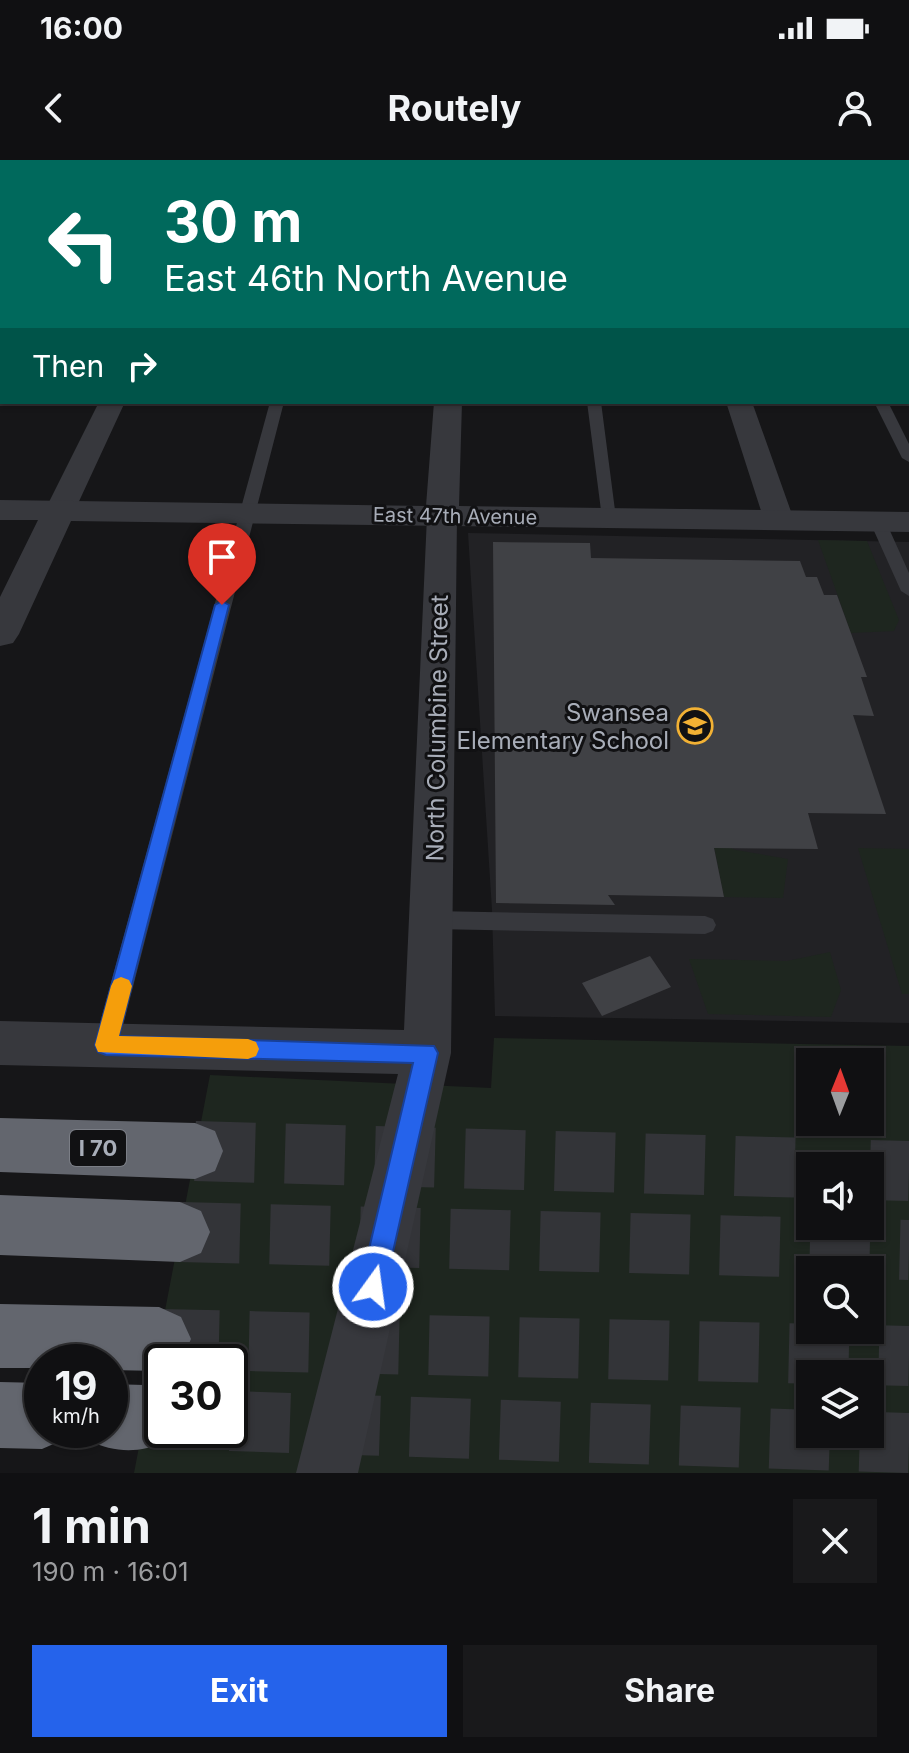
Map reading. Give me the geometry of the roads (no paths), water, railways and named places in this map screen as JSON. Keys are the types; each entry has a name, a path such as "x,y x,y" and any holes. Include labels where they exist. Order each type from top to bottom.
{"highway":[{"name":"I 70","path":"0,1145 195,1151"},
{"path":"0,1225 180,1232"},
{"path":"0,1336 159,1339"},
{"path":"0,1415 24,1416"}],"street":[{"path":"0,634 111,404"},
{"name":"North Columbine Street","path":"327,1473 424,1068 433,920 442,516 448,404"},
{"path":"740,404 779,520"},
{"name":"East 47th Avenue","path":"0,510 894,522"},
{"path":"0,1043 106,1045 424,1068"}],"lane":[{"path":"106,1045 276,404"},
{"path":"594,404 609,518"},
{"path":"882,404 909,458"},
{"path":"894,522 909,591"},
{"path":"433,920 705,925"}],"tunnel":[{"path":"195,1151 796,1168"},
{"path":"884,1170 909,1171"},
{"path":"180,1232 909,1250"},
{"path":"159,1339 909,1356"},
{"path":"248,1422 909,1443"}],"place":[{"name":"Swansea Elementary School","path":"695,726"}]}
